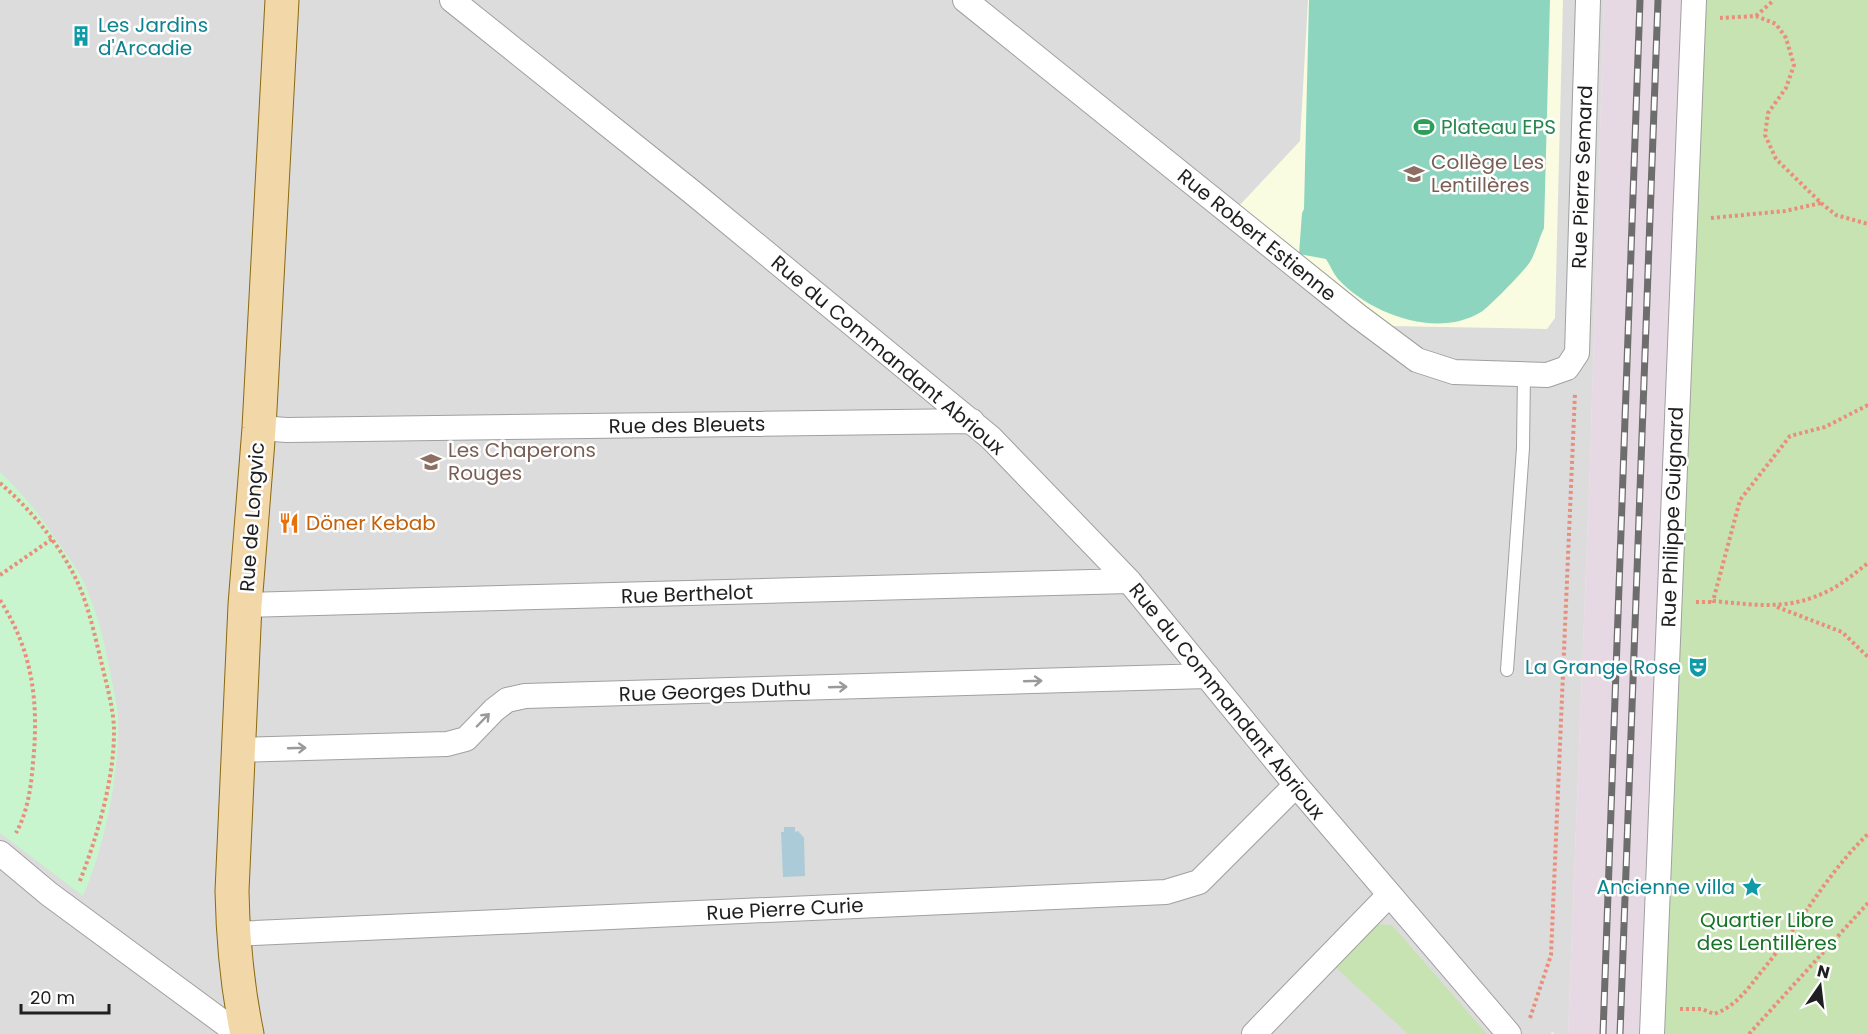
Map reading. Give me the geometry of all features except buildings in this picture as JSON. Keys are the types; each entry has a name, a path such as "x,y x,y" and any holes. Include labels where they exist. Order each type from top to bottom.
{"main road":[{"name":"Rue de Longvic","path":"247,1034 238,993 232,891 245,605 259,428 282,0"}],"street":[{"name":"Rue du Commandant Abrioux","path":"452,0 692,192 991,438 1129,581 1389,895 1519,1028"},
{"name":"Rue Robert Estienne","path":"965,0 1358,316 1417,360 1454,372 1547,375 1567,368 1577,354"},
{"name":"Rue Pierre Semard","path":"1577,354 1588,0"},
{"name":"Rue Philippe Guignard","path":"1652,1034 1694,0"},
{"name":"Rue des Bleuets","path":"259,428 287,430 972,421"},
{"name":"Rue Berthelot","path":"245,605 1129,581"},
{"name":"Rue Georges Duthu","path":"239,750 447,744 466,739 507,700 525,696 1207,676"},
{"name":"Rue Pierre Curie","path":"233,934 1166,892 1199,882 1296,785"},
{"path":"6,846 67,907 238,1034"},
{"path":"1254,1034 1389,895"}],"lane":[{"path":"1507,670 1523,448 1524,374"}],"path":[{"path":"1756,16 1774,0"},
{"path":"1712,16 1724,18 1756,16 1776,24 1786,38 1794,65 1786,88 1768,113 1766,135 1768,142 1776,159 1821,202 1836,214 1868,224"},
{"path":"1684,218 1699,219 1785,211 1821,202"},
{"path":"1519,1028 1551,956 1577,354"},
{"path":"1868,405 1825,427 1790,436 1740,500 1713,602 1776,606 1802,601 1831,590 1868,563"},
{"path":"0,483 20,500 51,539 76,579 92,625 110,697 114,727 112,756 99,826 77,890 67,907"},
{"path":"0,575 51,539"},
{"path":"0,600 10,616 27,655 36,700 35,748 30,795 17,832 6,846"},
{"path":"1776,606 1842,632 1868,657"},
{"path":"1652,1007 1702,1009 1714,1014 1727,1009 1740,998 1784,945 1829,881 1868,834"},
{"path":"1749,1034 1868,903"}],"shaded area":[{"path":"0,0 1604,0 1590,465 1568,1034 1555,1034 1552,1031 1551,1034 0,1034"},
{"name":"Collège Les Lentillères","path":"1308,0 1563,0 1555,318 1547,329 1389,326 1239,206 1300,141"},
{"path":"1604,0 1684,0 1643,1034 1568,1034 1590,465"}],"green space":[{"name":"Plateau EPS","path":"1309,0 1550,0 1544,228 1530,262 1481,312 1464,320 1445,323 1425,323 1405,319 1368,303 1352,292 1338,279 1326,259 1299,254 1304,209"},
{"name":"Quartier Libre des Lentillères","path":"1701,0 1868,0 1868,1034 1662,1034"},
{"path":"0,472 38,514 82,579 100,628 115,694 118,738 114,785 98,855 83,896 0,833"},
{"path":"1372,924 1392,925 1487,1034 1408,1034 1334,966"}],"water":[{"path":"784,827 795,827 795,832 798,831 804,838 805,876 783,877 781,832 784,832"}],"railway":[{"path":"1603,1034 1640,0"},
{"path":"1620,1034 1658,0"}],"place":[{"name":"Les Jardins d'Arcadie","path":"81,36"},
{"name":"Plateau EPS","path":"1424,127"},
{"name":"Collège Les Lentillères","path":"1414,174"},
{"name":"Les Chaperons Rouges","path":"431,462"},
{"name":"Döner Kebab","path":"289,523"},
{"name":"La Grange Rose","path":"1698,667"},
{"name":"Ancienne villa","path":"1752,887"}]}
